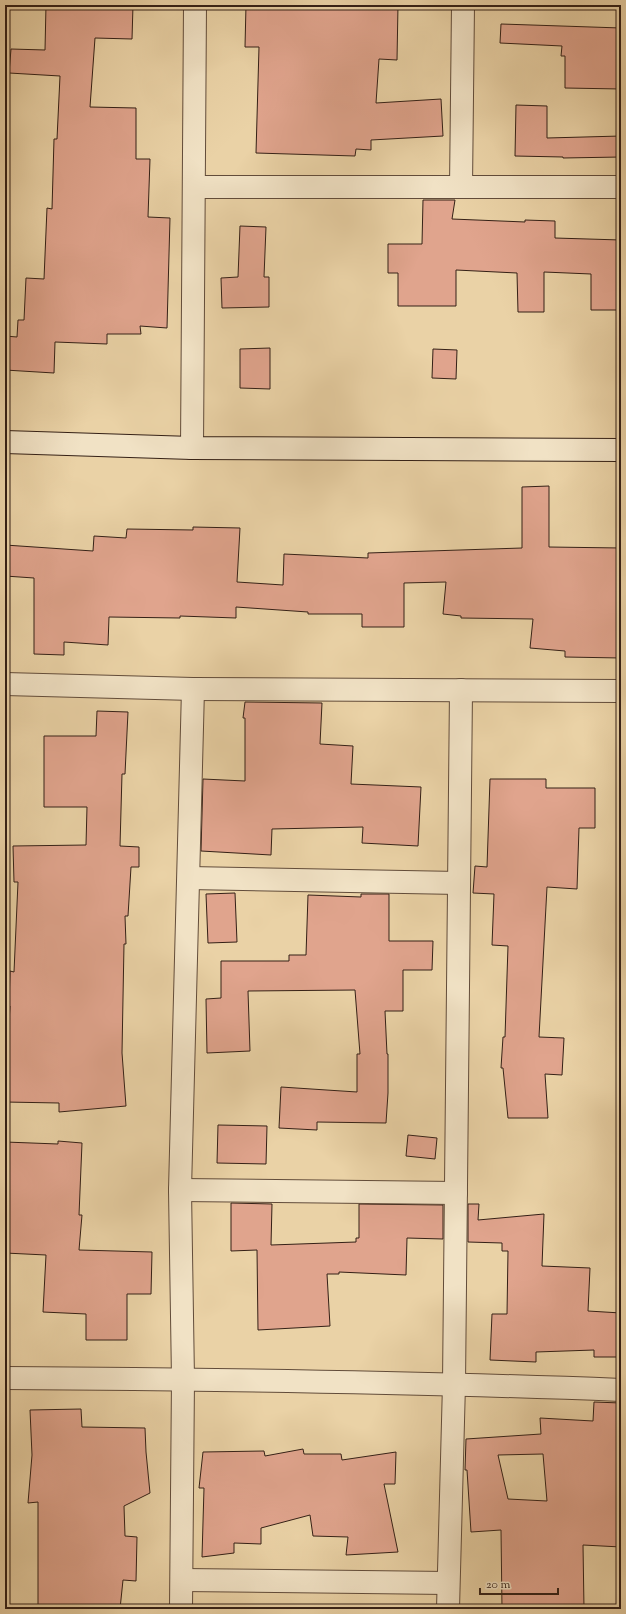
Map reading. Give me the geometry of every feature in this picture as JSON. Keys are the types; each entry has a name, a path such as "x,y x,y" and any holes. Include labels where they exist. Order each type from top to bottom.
{"street":[{"path":"192,448 195,5"},
{"path":"461,187 463,5"},
{"path":"194,187 621,187"},
{"path":"5,442 192,448 621,450"},
{"path":"5,684 193,689 621,691"},
{"path":"181,1609 183,1379 180,1190 193,689"},
{"path":"448,1609 454,1384 461,690"},
{"path":"189,878 459,883"},
{"path":"180,1190 456,1193"},
{"path":"5,1378 183,1379 454,1384 621,1390"},
{"path":"182,1580 448,1583"}],"building":[{"path":"46,5 133,5 132,39 95,38 90,107 136,108 136,159 150,159 148,217 170,218 167,328 140,326 141,334 107,334 107,344 55,342 54,373 5,370 5,336 17,337 18,320 24,320 26,278 44,279 47,208 52,209 54,139 57,139 60,76 9,73 11,49 45,50"},
{"path":"246,5 398,5 397,60 379,59 376,103 441,99 443,136 371,140 371,150 356,149 355,156 256,153 259,47 245,47"},
{"path":"501,24 621,28 621,89 565,88 565,56 561,56 562,46 500,43"},
{"path":"516,105 547,106 547,138 621,136 621,157 563,158 515,156"},
{"path":"423,200 455,200 452,219 525,222 525,220 555,221 555,238 621,240 621,310 591,310 591,274 544,272 544,312 518,312 517,273 456,270 456,306 398,306 398,273 388,273 388,244 422,244"},
{"path":"240,226 266,227 264,277 269,277 269,307 222,308 221,278 238,277"},
{"path":"270,348 270,389 240,388 240,349"},
{"path":"433,349 457,350 456,379 432,378"},
{"path":"549,486 549,547 621,548 621,658 565,657 565,651 530,648 533,619 461,618 461,616 443,614 446,582 404,583 404,627 362,627 362,614 308,614 308,612 236,607 236,618 180,616 180,618 109,617 108,645 64,642 64,655 34,654 34,578 5,576 5,545 93,551 94,536 126,538 127,529 193,530 193,527 240,528 237,582 283,585 284,554 368,558 368,553 522,548 522,487"},
{"path":"245,702 322,703 320,744 353,746 351,784 421,787 418,846 362,843 363,827 272,829 271,855 201,851 203,779 245,781 245,718 243,718"},
{"path":"97,711 128,712 125,774 122,774 120,846 139,847 139,867 131,867 128,916 125,916 126,944 124,944 122,1053 126,1106 59,1112 59,1103 5,1102 5,1070 10,1006 10,971 14,972 18,882 14,882 13,846 86,845 87,807 44,807 44,736 96,736"},
{"path":"490,779 546,779 546,788 595,788 595,828 579,828 577,889 547,887 539,1037 564,1038 562,1075 545,1074 548,1118 508,1118 503,1068 501,1068 503,1037 505,1037 508,946 492,945 494,894 473,893 475,866 487,867"},
{"path":"235,893 237,942 208,943 206,894"},
{"path":"361,894 389,894 389,941 433,941 432,970 403,970 403,1011 385,1011 388,1054 386,1123 317,1122 317,1130 279,1128 281,1087 357,1092 357,1054 360,1054 355,990 248,991 250,1051 207,1053 206,999 221,998 221,961 289,961 289,955 306,955 308,895 361,897"},
{"path":"218,1125 267,1126 266,1164 217,1163"},
{"path":"408,1135 437,1138 435,1159 406,1156"},
{"path":"58,1141 82,1143 79,1215 82,1215 79,1250 152,1252 151,1294 127,1294 127,1340 86,1340 86,1314 43,1312 46,1255 5,1253 5,1142 58,1144"},
{"path":"231,1203 272,1204 271,1245 356,1242 356,1238 359,1238 359,1204 443,1205 443,1239 407,1238 406,1275 339,1272 339,1274 327,1274 330,1326 258,1330 257,1250 231,1251"},
{"path":"468,1204 479,1204 478,1220 544,1214 542,1266 590,1268 588,1311 621,1313 621,1357 594,1357 594,1350 536,1352 536,1362 490,1360 492,1314 507,1314 508,1251 502,1251 502,1243 468,1242"},
{"path":"594,1402 621,1403 621,1547 583,1545 584,1609 502,1609 501,1530 471,1532 467,1470 465,1470 466,1439 541,1434 540,1418 593,1421","holes":["543,1454 547,1501 508,1499 498,1455"]},
{"path":"81,1409 82,1427 145,1428 150,1493 124,1506 125,1536 137,1537 136,1581 123,1580 120,1609 38,1609 38,1502 28,1503 32,1455 30,1410"},
{"path":"303,1449 304,1454 341,1454 342,1460 396,1452 395,1484 384,1484 398,1552 346,1555 348,1537 313,1536 310,1515 261,1528 261,1544 234,1543 234,1553 202,1557 204,1488 199,1488 203,1452 264,1451 265,1456"}]}
